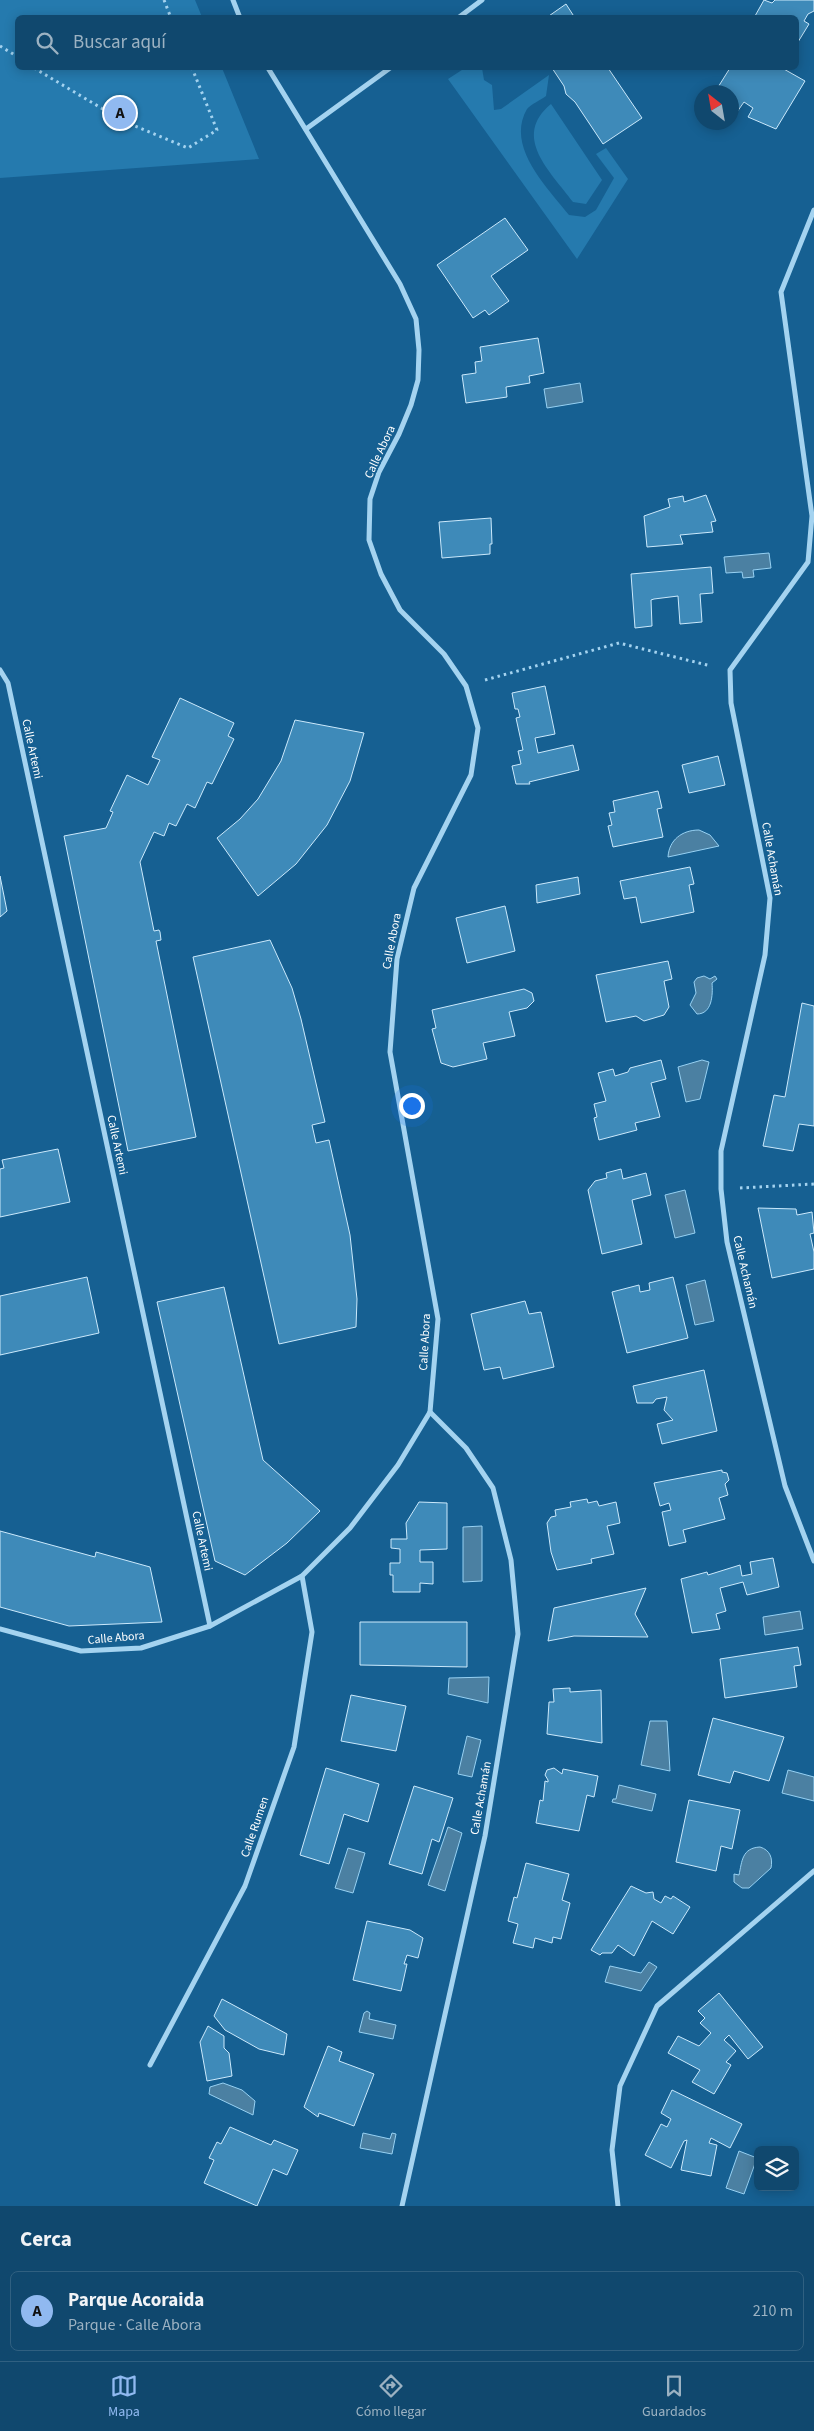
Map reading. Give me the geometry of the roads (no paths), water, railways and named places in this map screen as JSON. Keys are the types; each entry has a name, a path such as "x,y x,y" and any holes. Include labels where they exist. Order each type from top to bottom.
{"street":[{"path":"233,0 239,15"},
{"path":"462,15 482,0"},
{"name":"Calle Abora","path":"0,1629 81,1651 141,1648 210,1626 302,1576 350,1528 398,1465 430,1412 438,1319 390,1052 397,959 414,888 471,775 478,728 466,686 444,654 400,610 380,574 369,540 370,499 379,472 399,434 411,405 418,380 419,350 416,318 400,284 269,70"},
{"path":"306,129 387,70"},
{"name":"Calle Achamán","path":"814,210 781,292 812,516 808,562 730,670 731,703 770,898 766,955 721,1151 721,1189 727,1242 785,1486 814,1561"},
{"name":"Calle Artemi","path":"0,670 8,683 210,1626"},
{"name":"Calle Achamán","path":"402,2206 486,1836 518,1634 511,1560 492,1488 466,1448 430,1412"},
{"name":"Calle Rumen","path":"150,2066 245,1886 294,1747 312,1632 302,1576"},
{"path":"618,2206 612,2150 620,2086 658,2006 814,1871"}],"place":[{"name":"Parque Acoraida","path":"120,113"}]}
